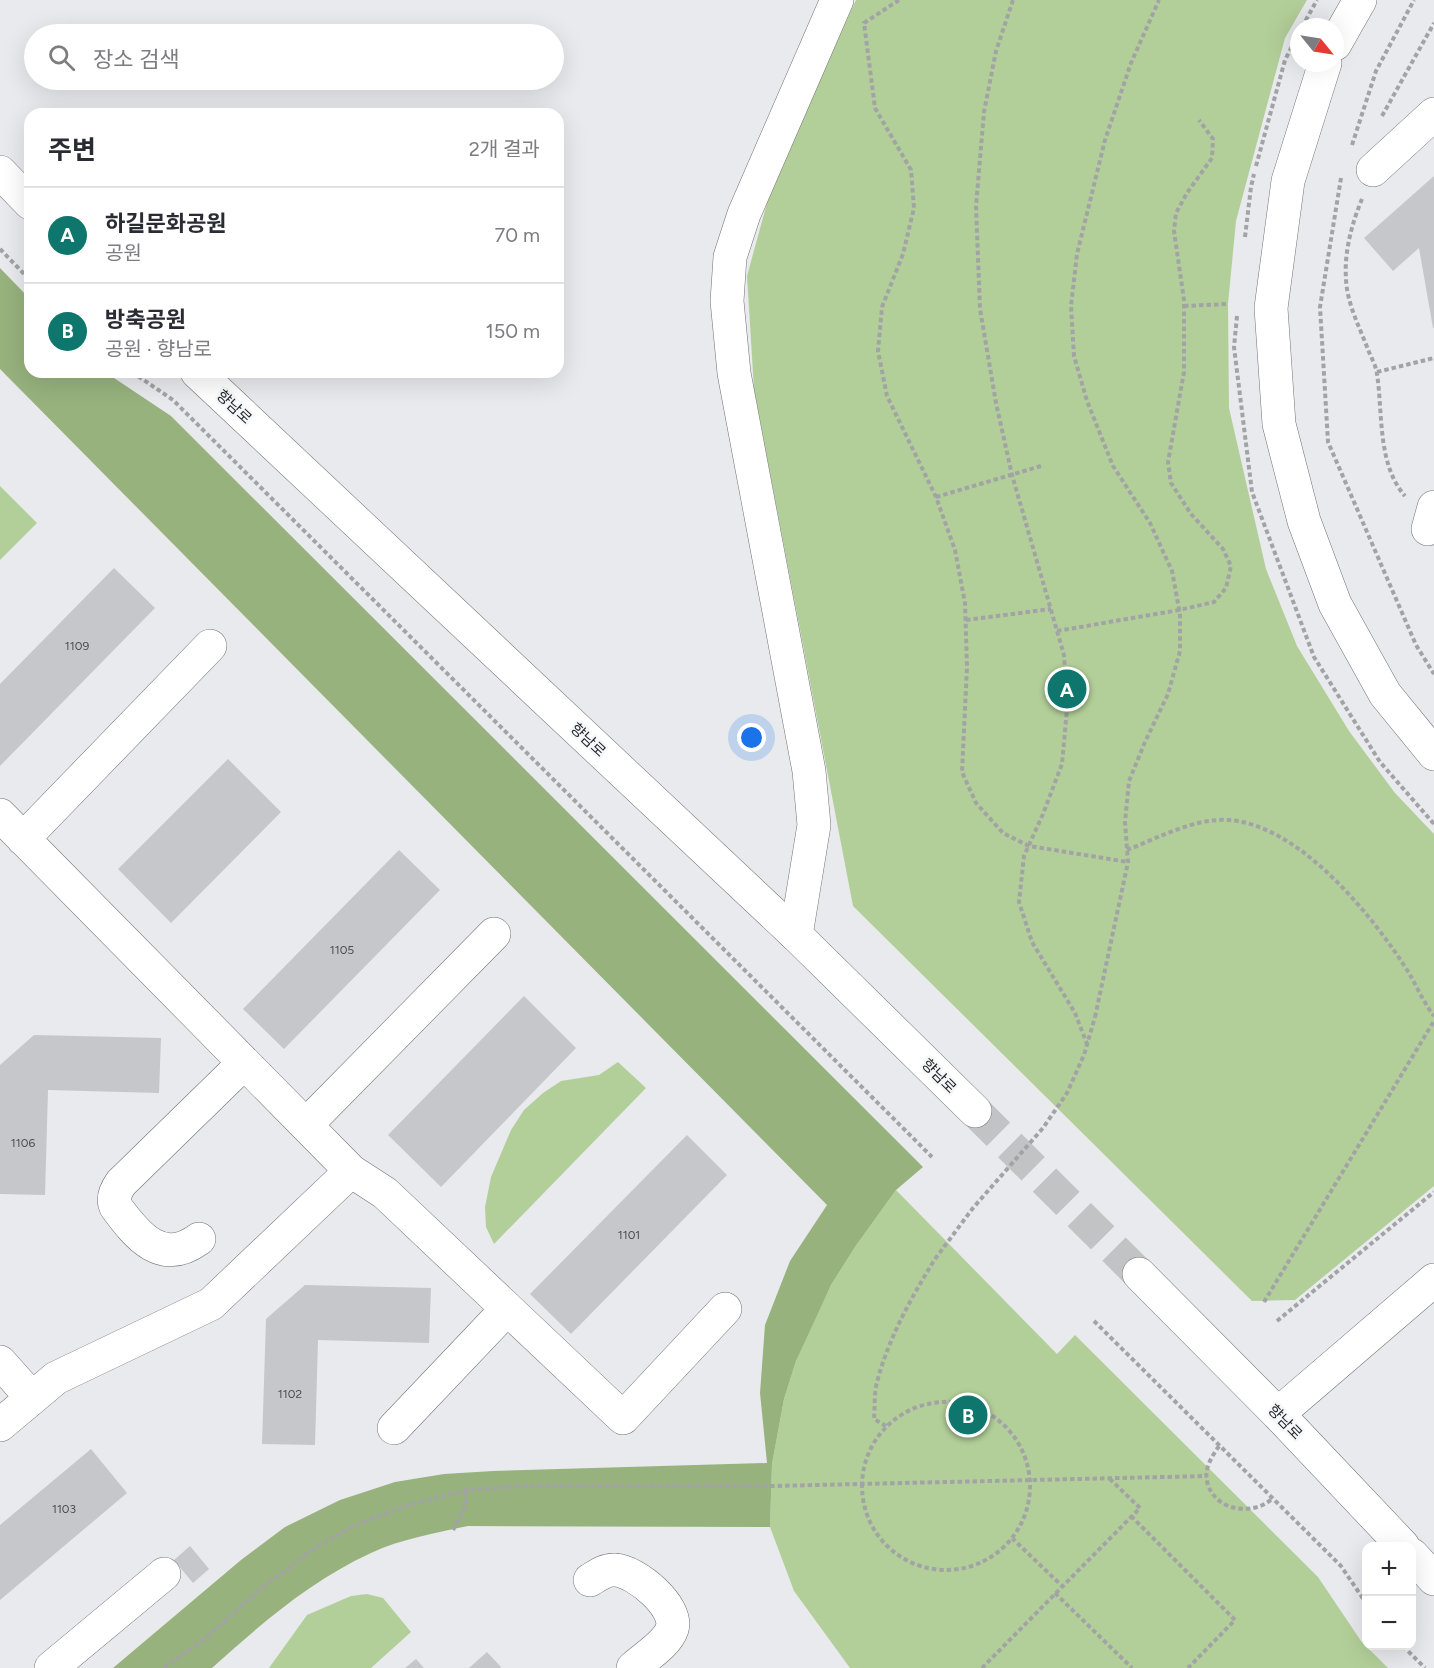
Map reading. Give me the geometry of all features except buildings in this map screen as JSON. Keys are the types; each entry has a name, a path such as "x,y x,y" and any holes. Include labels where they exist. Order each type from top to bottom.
{"street":[{"path":"796,935 814,825 809,771 734,372 728,301 730,257 744,214 837,0"},
{"path":"1344,28 1360,0"},
{"path":"1322,72 1288,181 1271,308 1279,424 1304,521 1335,604 1386,694 1434,754"},
{"path":"1355,164 1434,114"},
{"path":"0,172 24,197"},
{"name":"향남로","path":"203,378 796,935 975,1112"},
{"path":"210,646 8,828 351,1171 385,1193 623,1418 725,1309"},
{"path":"306,1125 494,934"},
{"path":"199,1239 177,1251 150,1244 138,1234 116,1208 114,1203 116,1192 121,1183 244,1063"},
{"path":"0,1425 56,1378 211,1304 351,1171"},
{"name":"향남로","path":"1139,1274 1278,1414 1399,1542"},
{"path":"1278,1414 1434,1280"},
{"path":"394,1428 507,1309"},
{"path":"0,1362 32,1398"},
{"path":"1416,1559 1434,1579"},
{"path":"590,1580 604,1571 613,1569 630,1573 646,1583 671,1616 672,1628 667,1638 633,1668"},
{"path":"51,1668 164,1574"}],"path":[{"path":"898,0 864,23 875,108 911,170 914,208 903,254 882,307 878,351 887,396 936,497 955,550 966,620 967,667 962,772 976,802 1003,833 1029,846 1128,862"},
{"path":"1013,0 996,51 984,112 976,206 980,309 996,403 1012,475 1064,655 1067,709 1062,764 1024,856 1018,902 1032,942 1075,1013 1087,1044"},
{"path":"886,1426 874,1419 877,1384 909,1300 935,1259 973,1208 1043,1128 1067,1093 1087,1044 1095,1017 1128,862 1125,822 1129,781 1168,694 1180,651 1179,610 1172,572 1150,523 1113,466 1087,401 1074,356 1071,306 1077,254 1105,140 1131,63 1159,0"},
{"path":"1307,18 1317,0"},
{"path":"1414,0 1376,71 1355,164 1354,217 1349,240 1346,278 1349,301 1377,372 1380,421 1389,467 1403,495 1431,518"},
{"path":"1382,117 1434,23"},
{"path":"1057,631 1214,602 1227,588 1231,566 1222,549 1191,514 1171,483 1168,462 1184,372 1184,306 1174,231 1176,213 1212,158 1212,139 1199,120"},
{"path":"1355,164 1339,183 1320,307 1328,442 1416,645 1434,674"},
{"path":"0,249 24,274"},
{"path":"1184,306 1228,304"},
{"path":"1377,372 1434,358"},
{"path":"141,378 172,400 932,1157"},
{"path":"936,497 1041,466"},
{"path":"966,620 1051,609"},
{"path":"1127,850 1206,822 1228,820 1259,826 1292,843 1335,881 1380,933 1408,972 1434,1016"},
{"path":"1264,1302 1434,1021"},
{"path":"1277,1321 1434,1192"},
{"path":"1094,1321 1341,1566 1362,1597"},
{"path":"936,1402 963,1403 989,1413 1010,1431 1024,1454 1031,1480 1028,1508 1016,1533 997,1553 973,1566 946,1571 918,1566 894,1552 874,1532 864,1505 862,1477 870,1450 886,1426 909,1410 936,1402"},
{"path":"1219,1446 1208,1464 1207,1476 1210,1489 1217,1497 1234,1508 1256,1509 1272,1499"},
{"path":"164,1668 207,1637 257,1592 309,1552 355,1525 466,1490 523,1486 773,1486 1207,1476"},
{"path":"982,1668 1140,1508 1110,1479"},
{"path":"453,1530 466,1505 466,1490"},
{"path":"1131,1516 1235,1620 1188,1668"},
{"path":"1012,1538 1062,1586"},
{"path":"1055,1593 1132,1668"},
{"path":"1407,1650 1425,1668"}],"green space":[{"path":"856,0 1307,0 1297,18 1290,18 1290,29 1285,38 1236,221 1228,304 1229,408 1266,569 1297,646 1349,731 1395,793 1434,834 1434,1186 1295,1300 1252,1301 853,906 754,389 747,276 773,181"},
{"path":"0,268 24,293 24,378 114,378 171,416 923,1167 896,1190 855,1247 831,1285 796,1361 784,1399 772,1464 770,1527 468,1526 443,1531 382,1548 327,1577 287,1604 212,1668 113,1668 241,1560 285,1527 340,1500 395,1482 444,1474 493,1471 767,1463 760,1393 765,1325 790,1261 827,1205 0,369"},
{"path":"0,486 37,523 0,560"},
{"path":"618,1062 646,1088 494,1244 486,1227 485,1207 491,1177 511,1130 524,1110 561,1081 599,1075"},
{"path":"896,1190 1057,1354 1075,1335 1318,1577 1362,1642 1362,1650 1370,1650 1388,1668 850,1668 794,1591 770,1527 772,1464 784,1399 796,1361 812,1324 831,1285"},
{"path":"367,1594 383,1598 411,1632 371,1668 269,1668 307,1615 351,1596"}],"tunnel":[{"path":"975,1111 1139,1274"}],"place":[{"name":"하길문화공원","path":"1067,689"},
{"name":"방축공원","path":"968,1415"}]}
